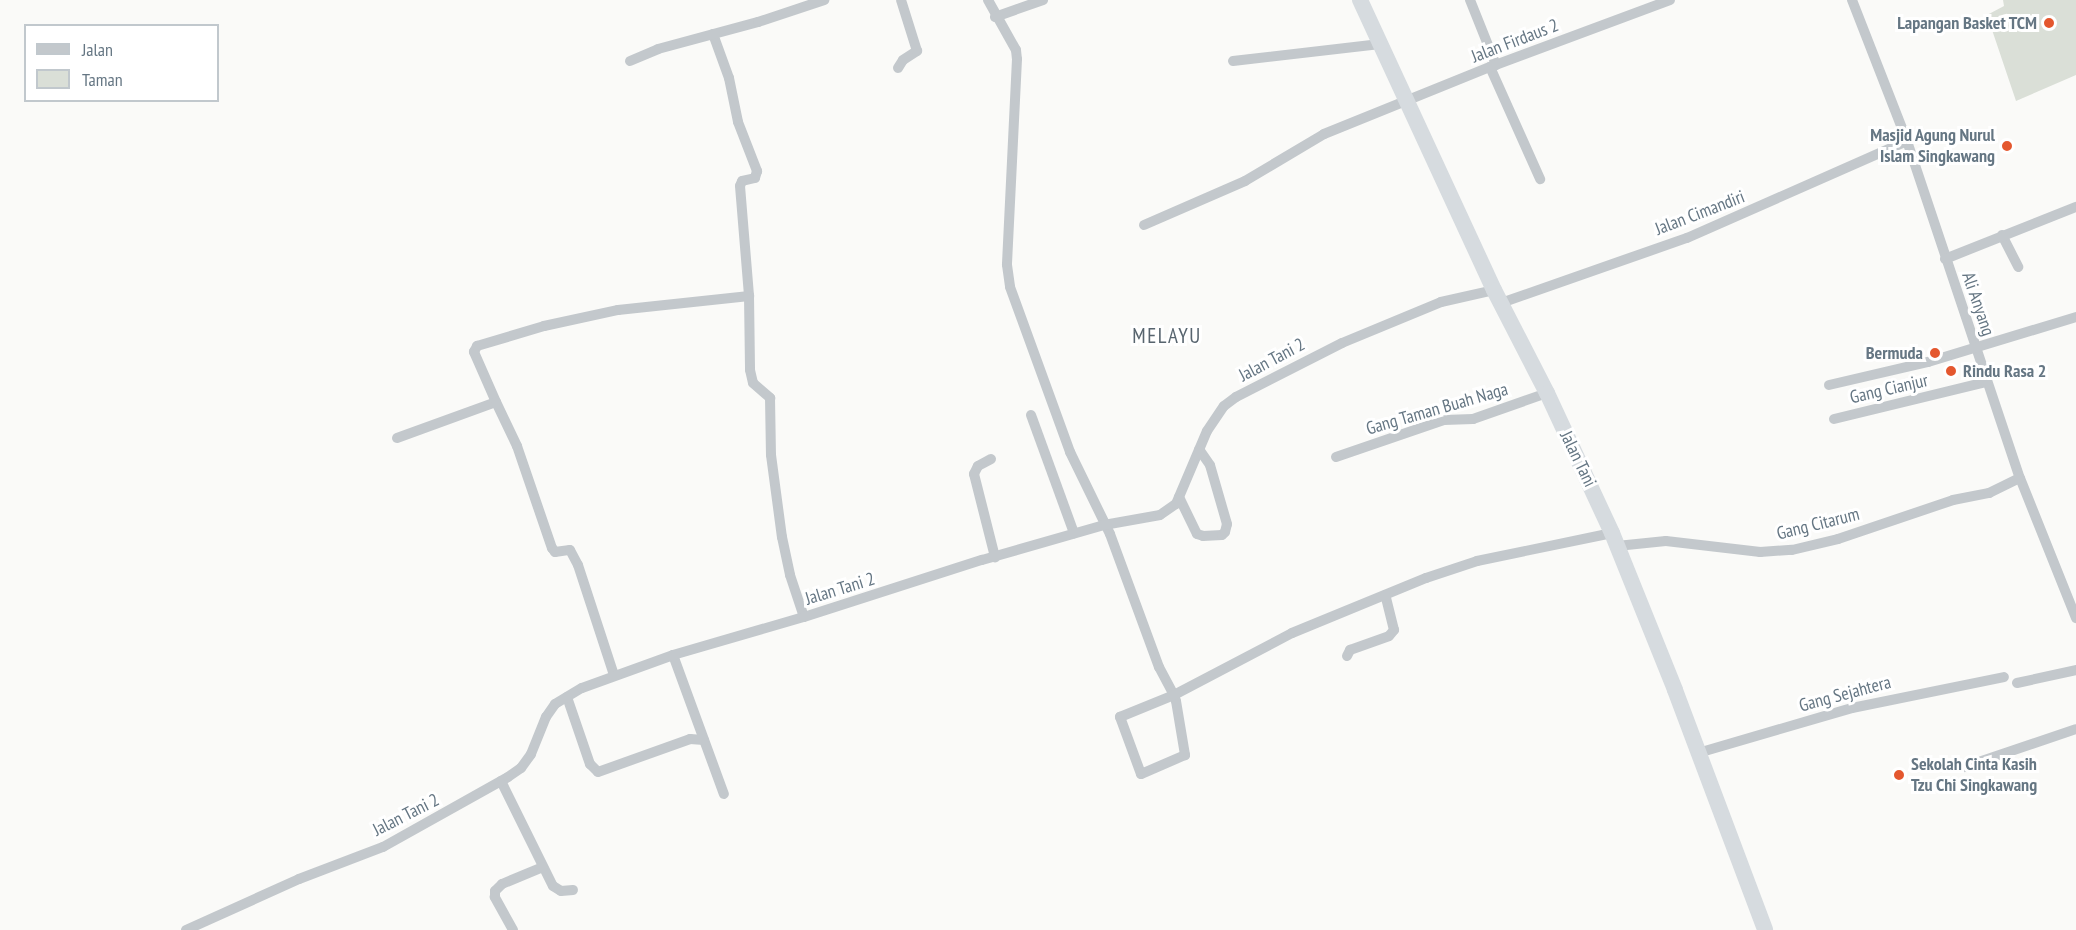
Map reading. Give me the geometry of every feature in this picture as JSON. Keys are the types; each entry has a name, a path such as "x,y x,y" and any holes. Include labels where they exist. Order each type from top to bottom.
{"highway":[{"name":"Jalan Tani","path":"1360,0 1497,297 1547,393 1614,539 1675,690 1765,930"}],"street":[{"path":"630,61 658,49 824,0"},
{"path":"898,68 903,60 916,51 901,0"},
{"path":"988,0 995,17 1011,40 1017,59 1007,265 1010,287 1066,442 1104,525 1159,667 1174,694"},
{"path":"995,17 1043,0"},
{"path":"1470,0 1493,66 1540,179"},
{"name":"Jalan Firdaus 2","path":"1144,225 1245,181 1324,134 1493,66 1670,0"},
{"name":"Ali Anyang","path":"1852,0 1907,141 2019,478 2076,618"},
{"path":"713,34 729,78 738,122 757,171 755,178 742,182 740,186 751,379 756,387 767,393 770,398 771,455 782,537 790,575 804,617"},
{"path":"1233,61 1380,44"},
{"name":"Jalan Cimandiri","path":"1497,297 1687,238 1907,141"},
{"path":"1945,259 2076,207"},
{"path":"2002,235 2018,267"},
{"path":"614,675 578,565 570,550 555,552 552,548 517,446 474,352 477,346 544,326 618,310 748,296"},
{"name":"Jalan Tani 2","path":"186,930 299,879 383,847 501,781 521,768 531,754 546,717 555,704 614,675 673,654 804,617 1074,533 1160,515 1176,504 1199,449 1216,416 1236,397 1342,343 1441,302 1497,297"},
{"path":"1829,385 1975,348 2076,317"},
{"name":"Gang Cianjur","path":"1834,419 1986,382"},
{"name":"Gang Taman Buah Naga","path":"1336,457 1444,420 1482,416 1547,393"},
{"path":"397,438 496,402"},
{"path":"1031,415 1074,533"},
{"path":"1179,496 1197,534 1212,536 1225,532 1227,524 1210,465 1199,449"},
{"path":"992,459 978,466 974,474 995,557"},
{"name":"Gang Citarum","path":"1174,694 1185,755 1141,774 1120,717 1174,694 1261,647 1385,595 1477,561 1614,539 1666,541 1760,552 1792,550 1838,539 1953,500 1989,493 2019,478"},
{"path":"1347,656 1350,650 1393,633 1394,624 1385,595"},
{"path":"673,654 724,794"},
{"path":"2017,683 2076,670"},
{"name":"Gang Sejahtera","path":"1698,753 1852,708 2004,677"},
{"path":"567,697 590,764 598,772 690,739 704,740"},
{"path":"1961,768 2076,729"},
{"path":"501,781 553,886 561,891 573,890"},
{"path":"513,930 495,897 495,891 502,884 543,867"}],"green space":[{"path":"2003,0 2076,0 2076,75 2016,101 1987,15 2004,6"}],"place":[{"name":"Lapangan Basket TCM","path":"2049,23"},
{"name":"Masjid Agung Nurul Islam Singkawang","path":"2007,146"},
{"name":"Bermuda","path":"1935,353"},
{"name":"Rindu Rasa 2","path":"1951,371"},
{"name":"Sekolah Cinta Kasih Tzu Chi Singkawang","path":"1899,775"}],"district":[{"name":"MELAYU","path":"1167,336"}]}
